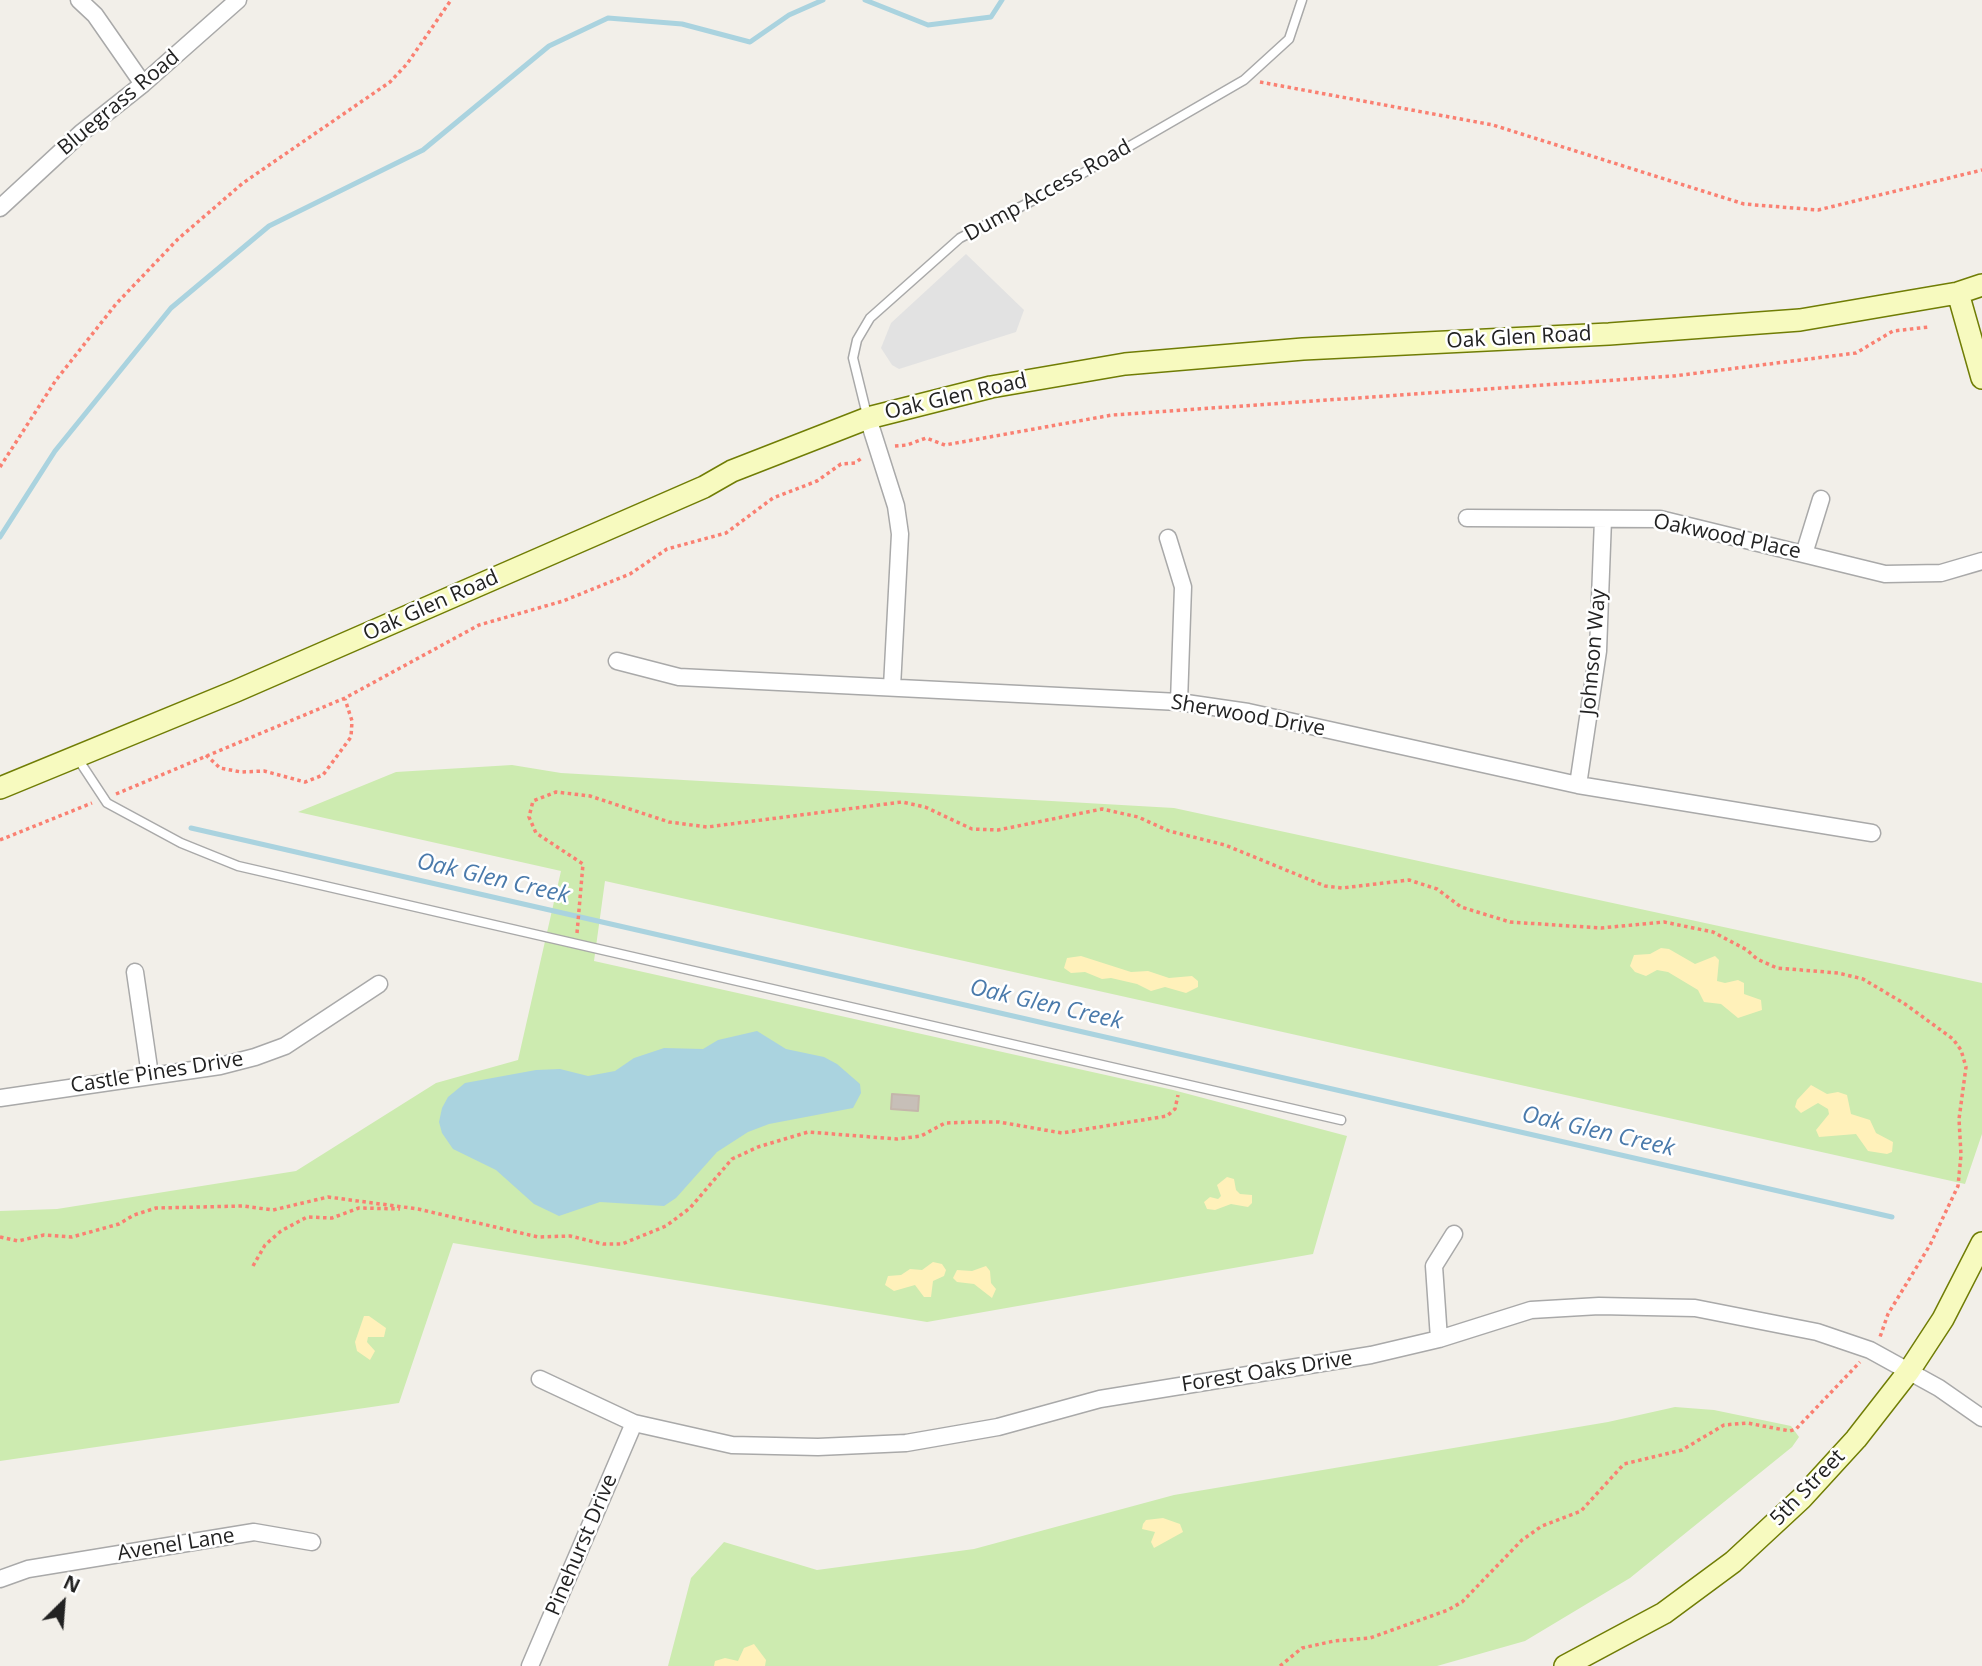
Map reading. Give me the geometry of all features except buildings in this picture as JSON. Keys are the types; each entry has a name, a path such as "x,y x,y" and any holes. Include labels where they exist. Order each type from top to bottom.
{"main road":[{"name":"Oak Glen Road","path":"0,788 236,691 704,487 732,471 867,418 990,387 1125,364 1303,349 1609,334 1800,320 1958,293 1982,285"},
{"path":"1958,293 1982,378"},
{"name":"5th Street","path":"1566,1666 1664,1613 1733,1562 1802,1498 1856,1439 1909,1371 1944,1319 1982,1243"}],"street":[{"path":"79,0 95,15 143,84"},
{"name":"Bluegrass Road","path":"0,208 80,133 143,84 238,0"},
{"path":"867,418 896,506 900,534 892,687"},
{"path":"1804,554 1821,499"},
{"name":"Oakwood Place","path":"1467,518 1660,519 1885,574 1941,573 1982,561"},
{"name":"Johnson Way","path":"1578,785 1598,651 1603,519"},
{"path":"1168,538 1183,587 1179,702"},
{"name":"Sherwood Drive","path":"617,661 679,677 1179,702 1248,712 1578,785 1872,833"},
{"path":"135,972 150,1075"},
{"name":"Castle Pines Drive","path":"0,1098 220,1066 285,1046 379,984"},
{"path":"1439,1339 1434,1266 1454,1234"},
{"name":"Forest Oaks Drive","path":"540,1380 634,1423 732,1445 818,1447 906,1443 999,1427 1100,1399 1371,1356 1439,1339 1531,1310 1599,1306 1695,1308 1817,1332 1870,1350 1909,1371 1982,1418"},
{"name":"Pinehurst Drive","path":"530,1666 634,1423"},
{"name":"Avenel Lane","path":"0,1579 28,1569 254,1532 312,1542"}],"lane":[{"name":"Dump Access Road","path":"867,418 853,358 857,340 870,318 960,239 1059,187 1244,80 1289,39 1302,0"},
{"path":"76,757 104,799 181,843 238,866 1341,1120"}],"path":[{"path":"0,467 55,380 116,304 177,239 243,183 390,82 407,64 451,0"},
{"path":"1244,80 1493,125 1744,204 1818,210 1982,170"},
{"path":"0,840 345,698 479,625 563,601 630,574 667,549 726,533 773,498 817,481 841,464 855,463 877,446 907,445 926,438 945,445 1112,415 1674,376 1856,353 1893,331 1929,327"},
{"path":"206,755 220,768 241,772 264,771 304,782 323,775 351,737 352,721 345,698"},
{"path":"576,945 584,873 578,860 546,841 530,824 528,811 533,801 540,796 566,791 669,822 707,827 902,802 925,807 972,829 998,830 1102,809 1138,817 1169,831 1226,845 1325,886 1342,888 1409,880 1437,889 1461,907 1510,922 1540,926 1601,928 1664,922 1688,926 1721,936 1757,960 1777,968 1838,973 1863,979 1885,990 1953,1039 1966,1067 1959,1119 1961,1155 1958,1186 1922,1259 1888,1314 1882,1335 1796,1429 1790,1431 1747,1423 1724,1425 1682,1450 1624,1464 1581,1511 1542,1526 1522,1540 1462,1602 1448,1610 1370,1638 1334,1641 1302,1648 1280,1666"},
{"path":"0,1237 18,1241 44,1235 72,1237 119,1224 134,1215 175,1206 210,1209 243,1206 273,1210 328,1197 418,1209 538,1237 570,1236 603,1244 622,1244 666,1226 690,1208 732,1159 758,1147 808,1132 898,1139 921,1136 931,1128 954,1123 999,1122 1062,1133 1167,1116 1175,1109 1181,1082"},
{"path":"253,1266 265,1245 281,1231 307,1217 332,1218 359,1208 418,1209"}],"green space":[{"path":"512,765 561,773 1174,808 1982,983 1982,1134 1965,1184 605,881 594,961 1173,1090 1347,1136 1313,1254 927,1322 453,1243 399,1403 0,1461 0,1211 57,1209 296,1171 436,1083 518,1060 561,871 298,812 396,772"},
{"path":"1675,1407 1714,1410 1791,1426 1799,1437 1792,1447 1630,1578 1525,1641 1437,1666 668,1666 691,1578 724,1542 817,1570 974,1549 1174,1495 1608,1422"}],"sand":[{"path":"1661,948 1669,949 1695,964 1715,956 1719,960 1717,981 1725,983 1738,980 1744,983 1744,994 1761,1000 1762,1010 1738,1018 1721,1004 1704,1002 1698,990 1668,972 1657,970 1646,976 1635,972 1630,966 1634,955 1650,954"},
{"path":"1081,956 1131,972 1148,971 1169,978 1192,976 1198,981 1198,987 1186,993 1165,987 1151,991 1137,984 1111,978 1102,979 1085,972 1071,973 1064,968 1067,958"},
{"path":"1811,1085 1827,1094 1838,1092 1847,1095 1851,1114 1870,1120 1876,1133 1893,1142 1892,1152 1887,1154 1868,1151 1856,1134 1819,1137 1816,1130 1829,1114 1828,1109 1818,1103 1801,1113 1795,1107 1797,1100"},
{"path":"1227,1177 1234,1179 1236,1190 1240,1194 1252,1195 1252,1203 1248,1207 1231,1204 1215,1210 1207,1209 1204,1202 1210,1197 1218,1199 1221,1196 1217,1185"},
{"path":"933,1262 942,1264 946,1270 944,1276 933,1281 931,1297 924,1297 915,1285 894,1291 885,1285 888,1276 901,1275 910,1269 922,1270"},
{"path":"986,1266 990,1271 991,1283 996,1289 992,1298 974,1284 957,1282 953,1278 957,1270 972,1271"},
{"path":"364,1316 369,1316 386,1328 384,1337 368,1337 367,1342 375,1351 370,1360 357,1351 355,1342"},
{"path":"1163,1518 1180,1524 1183,1532 1154,1548 1151,1542 1155,1532 1142,1529 1143,1524 1146,1520"},
{"path":"754,1644 766,1660 765,1666 714,1666 715,1661 725,1658 738,1661 744,1648"}],"shaded area":[{"path":"966,254 1024,310 1016,332 899,369 892,365 881,348 891,323"}],"water":[{"path":"757,1031 786,1049 824,1057 837,1064 860,1084 861,1093 853,1108 769,1124 748,1132 717,1152 676,1198 664,1206 600,1202 559,1216 534,1204 496,1170 453,1149 442,1133 439,1122 442,1108 448,1097 465,1083 536,1070 560,1069 588,1076 615,1071 634,1058 664,1048 703,1049 718,1040"}],"waterway":[{"path":"0,537 55,451 171,308 269,226 423,150 549,46 608,18 682,24 750,42 789,15 823,0"},
{"path":"865,0 928,25 991,17 1002,0"},
{"name":"Oak Glen Creek","path":"191,828 1892,1217"}]}
